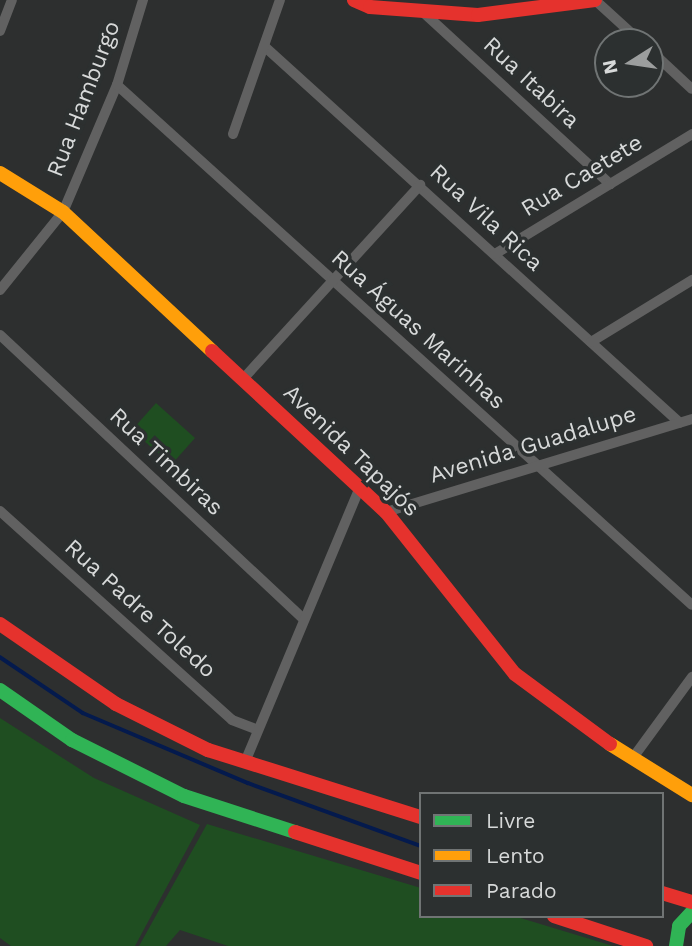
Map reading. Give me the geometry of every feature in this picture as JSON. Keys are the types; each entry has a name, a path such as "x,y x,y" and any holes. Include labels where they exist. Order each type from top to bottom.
{"main road":[{"path":"354,0 370,7 478,15 595,0"},
{"name":"Avenida Tapajós","path":"0,173 63,212 386,512 515,674 632,759 692,795"},
{"path":"0,624 116,704 208,750 419,816"},
{"path":"0,690 72,740 184,796 419,872"},
{"path":"664,894 692,902"},
{"path":"676,946 679,926 692,912"},
{"path":"560,918 646,946"}],"street":[{"path":"0,31 12,0"},
{"name":"Rua Hamburgo","path":"0,290 63,212 117,85 143,0"},
{"path":"233,134 280,0"},
{"path":"595,0 626,28"},
{"name":"Rua Itabira","path":"424,13 610,184"},
{"name":"Rua Vila Rica","path":"264,46 680,422"},
{"path":"664,63 692,89"},
{"name":"Rua Águas Marinhas","path":"117,85 692,605"},
{"name":"Rua Caetete","path":"495,254 692,134"},
{"path":"243,379 420,186"},
{"path":"591,342 692,281"},
{"name":"Rua Timbiras","path":"0,335 304,620"},
{"name":"Avenida Guadalupe","path":"386,512 692,419"},
{"path":"245,762 256,729 359,487"},
{"name":"Rua Padre Toledo","path":"0,511 232,720 256,729"},
{"path":"632,759 692,677"}],"green space":[{"path":"156,403 195,438 171,465 132,430"},
{"path":"0,718 94,778 200,825 135,946 11,946 0,938"},
{"path":"207,824 419,887 419,918 521,918 613,946 228,946 180,930 166,946 139,946"}],"waterway":[{"path":"0,657 83,713 248,783 419,845"}],"traffic: fast":[{"path":"0,690 72,740 184,796 295,832"},
{"path":"676,946 679,926 692,912"}],"traffic: slow":[{"path":"0,173 63,212 212,351"},
{"path":"610,744 692,795"}],"traffic: jam":[{"path":"354,0 370,7 478,15 595,0"},
{"path":"212,351 386,512 515,674 610,744"},
{"path":"0,624 116,704 208,750 419,816"},
{"path":"295,832 419,872"},
{"path":"664,894 692,902"},
{"path":"560,918 646,946"}]}
